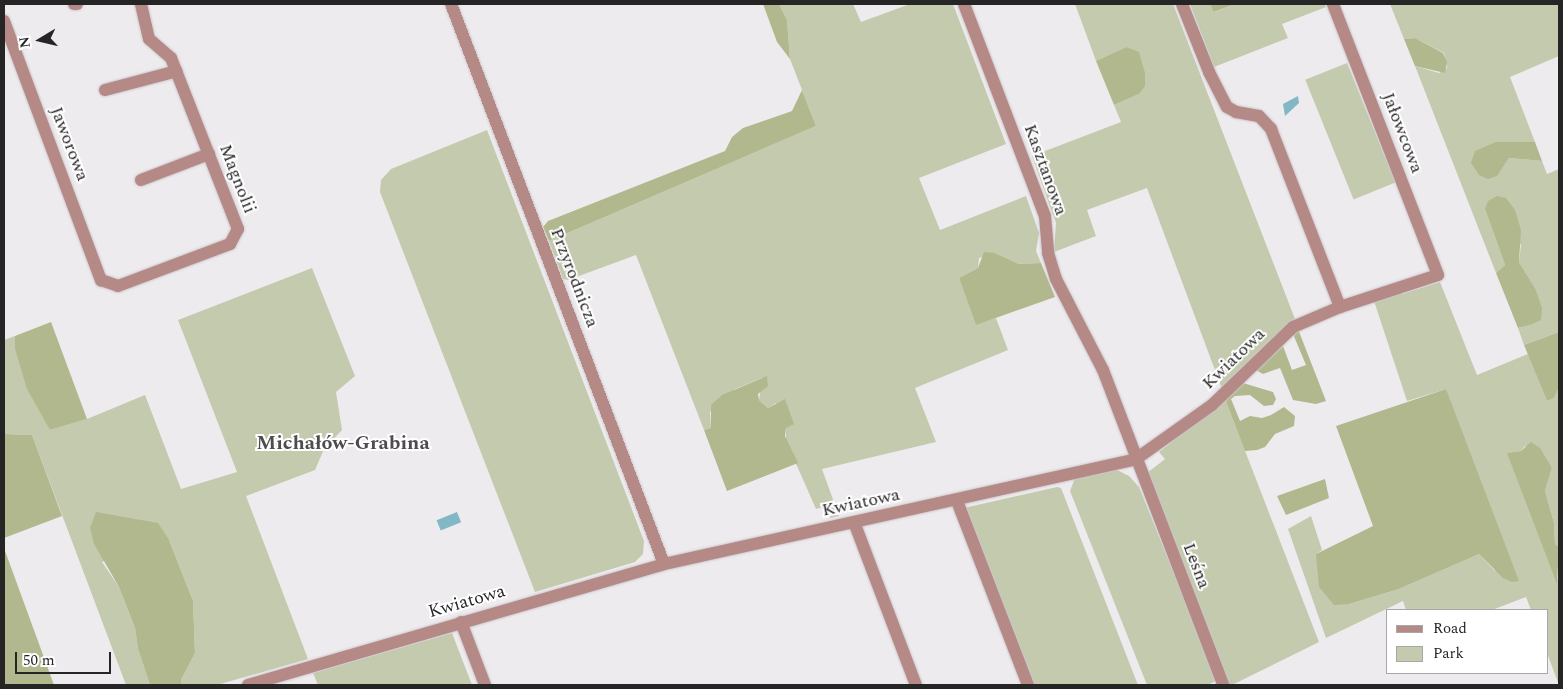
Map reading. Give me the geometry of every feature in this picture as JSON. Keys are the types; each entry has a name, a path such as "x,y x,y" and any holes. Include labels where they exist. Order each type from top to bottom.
{"street":[{"name":"Magnolii","path":"101,280 118,286 230,244 238,230 177,71 168,54 149,39 141,4"},
{"name":"Przyrodnicza","path":"451,4 664,564"},
{"name":"Kasztanowa","path":"964,4 1045,216 1048,253 1056,279 1103,370 1136,459"},
{"path":"1182,4 1209,72 1227,107 1236,112 1259,116 1272,129 1340,307"},
{"name":"Jałowcowa","path":"1333,4 1438,274"},
{"name":"Jaworowa","path":"4,21 101,280"},
{"path":"106,90 177,71"},
{"path":"141,180 209,154"},
{"name":"Kwiatowa","path":"251,685 664,564 957,501 1136,459 1212,405 1287,332 1340,307 1438,274"},
{"name":"Leśna","path":"1136,459 1223,685"},
{"path":"957,501 1028,685"},
{"path":"854,522 916,685"},
{"path":"461,622 485,685"}],"green space":[{"path":"763,4 779,4 787,20 790,59 777,42"},
{"path":"779,4 853,4 861,22 910,4 953,4 1006,144 919,178 940,230 1026,196 1039,233 1036,251 1041,263 1019,264 995,253 979,258 978,268 959,278 976,324 996,318 1008,350 915,388 936,442 822,469 839,516 830,518 826,506 816,509 786,441 786,428 776,403 768,408 759,400 762,378 735,389 710,412 711,428 704,430 636,255 568,280 563,279 549,241 816,126 790,59 787,20"},
{"path":"1075,4 1173,4 1295,319 1222,389 1147,188 1087,210 1096,236 1054,252 1056,223 1032,156 1121,122 1114,105 1139,94 1126,47 1096,61"},
{"path":"1190,4 1210,4 1215,12 1235,4 1324,4 1326,7 1282,24 1288,38 1214,67"},
{"path":"1210,4 1235,4 1214,12"},
{"path":"1390,4 1559,4 1559,56 1510,77 1535,142 1496,142 1502,168 1509,158 1542,161 1547,174 1559,169 1559,332 1524,345 1518,328 1530,325 1535,288 1519,262 1521,245 1485,209 1505,265 1496,273 1415,66 1439,73 1447,68 1444,53 1415,38 1404,39"},
{"path":"1415,38 1443,53 1447,62 1445,73 1415,66 1404,39"},
{"path":"1126,47 1139,52 1145,73 1145,86 1139,94 1114,105 1096,61"},
{"path":"1347,63 1395,183 1354,199 1305,80"},
{"path":"802,90 816,126 549,241 543,227 548,221 725,151 732,137 743,128 792,111"},
{"path":"487,130 644,541 643,554 635,562 535,592 380,192 381,180 391,169"},
{"path":"1496,142 1535,142 1542,161 1509,158 1497,176 1488,179 1479,175 1471,163 1475,151"},
{"path":"1497,196 1506,198 1515,210 1521,230 1519,262 1535,288 1542,308 1541,320 1518,328 1496,273 1505,265 1485,209 1488,201"},
{"path":"984,252 995,253 1019,264 1041,263 1055,297 976,325 959,278 978,268"},
{"path":"312,268 355,376 336,392 342,430 324,449 315,470 246,496 308,659 217,685 182,685 181,680 195,653 193,601 169,540 102,562 119,587 135,628 138,649 150,685 126,685 32,435 4,434 4,340 15,336 15,349 50,430 87,419 145,395 181,489 237,472 178,320"},
{"path":"1440,282 1477,375 1528,354 1547,401 1554,398 1559,388 1559,547 1555,544 1554,523 1545,491 1552,468 1525,446 1521,451 1508,453 1559,583 1559,685 1548,656 1548,609 1531,609 1526,597 1495,609 1406,609 1403,601 1326,638 1288,529 1311,516 1322,550 1316,554 1349,604 1399,589 1479,554 1495,571 1446,389 1407,401 1374,301 1399,291 1402,294"},
{"path":"51,322 87,419 50,430 27,389 15,349 15,336"},
{"path":"1298,329 1326,401 1316,404 1293,400 1280,368 1263,374 1256,370 1283,346 1292,370 1306,365 1293,334"},
{"path":"1559,332 1559,388 1554,398 1547,401 1524,345"},
{"path":"767,376 768,386 758,394 759,400 768,408 785,399 794,424 786,428 785,436 798,463 727,491 704,430 711,428 711,405 722,395"},
{"path":"1243,383 1273,392 1276,399 1273,405 1264,406 1250,395 1235,396 1231,399 1240,421 1250,416 1262,418 1284,407 1295,416 1294,426 1275,434 1265,447 1257,450 1245,451 1225,399"},
{"path":"1446,389 1519,581 1512,582 1503,578 1479,554 1399,589 1349,604 1334,605 1319,587 1316,554 1373,526 1336,426"},
{"path":"1225,399 1319,642 1232,685 1229,685 1147,473 1165,459 1159,452"},
{"path":"4,434 32,435 62,516 4,538"},
{"path":"1531,442 1540,448 1552,468 1545,491 1554,523 1555,544 1559,547 1557,584 1507,453 1521,451"},
{"path":"1117,470 1129,476 1139,487 1217,680 1208,685 1147,685 1070,491 1075,478"},
{"path":"1325,479 1329,498 1286,515 1277,496"},
{"path":"1057,487 1061,488 1138,685 1031,685 964,508"},
{"path":"96,512 158,523 169,540 193,601 195,653 181,680 182,685 150,685 138,649 135,628 119,587 94,544 90,528"},
{"path":"4,548 54,685 4,685"},
{"path":"452,633 472,685 318,685 313,673"}],"water":[{"path":"1298,96 1299,103 1285,116 1283,104"},
{"path":"457,512 461,522 441,530 437,520"}],"district":[{"name":"Michałów-Grabina","path":"343,443"}]}
